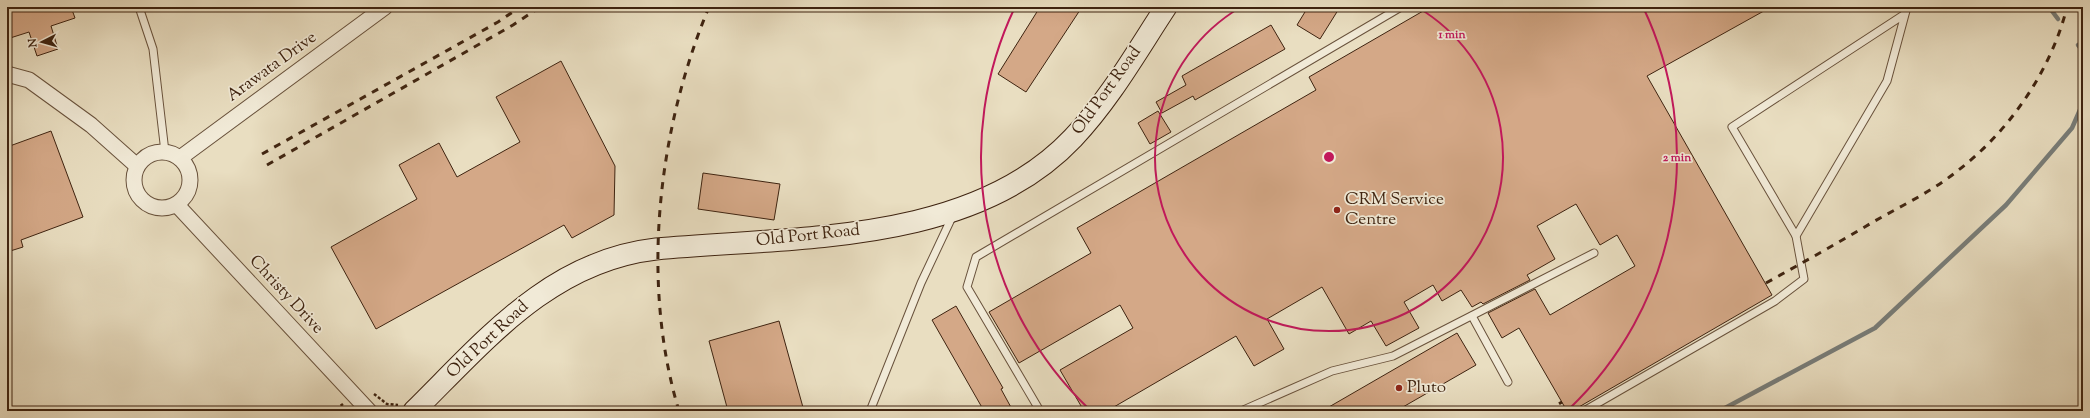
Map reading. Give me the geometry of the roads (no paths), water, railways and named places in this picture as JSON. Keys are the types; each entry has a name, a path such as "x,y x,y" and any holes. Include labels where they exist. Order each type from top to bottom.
{"street":[{"name":"Arawata Drive","path":"180,158 385,7"},
{"name":"Old Port Road","path":"414,411 503,323 523,306 565,279 610,259 633,252 656,249 800,238 900,226 955,211 1013,185 1046,161 1072,139 1097,111 1166,7"},
{"path":"7,74 29,80 91,125 137,166"},
{"path":"165,152 180,158 186,164 191,182 186,195 176,205 168,208 159,208 142,201 134,184 134,175 137,166 149,155 165,152"},
{"name":"Christy Drive","path":"176,205 369,411"}],"lane":[{"path":"139,7 153,49 165,152"},
{"path":"1040,411 967,287 976,257 1401,7"},
{"path":"1796,236 1886,80 1906,10"},
{"path":"1584,411 1775,300 1804,279 1796,236 1732,127 1906,10"},
{"path":"870,411 921,283 955,211"},
{"path":"1241,411 1332,371 1394,356 1594,253"},
{"path":"1472,316 1508,382"}],"waterway":[{"path":"2049,7 2058,19"},
{"path":"2078,45 2083,51"},
{"path":"1724,411 1725,408 1875,328 2006,205 2072,128 2083,103"}],"railway":[{"path":"262,154 498,22 520,7"},
{"path":"267,165 513,25 540,7"},
{"path":"679,411 667,362 660,311 658,259 660,206 667,154 677,103 691,54 709,7"},
{"path":"1766,283 1926,192 1956,172 1975,156 2010,119 2039,77 2060,31 2067,7"},
{"path":"1547,411 1562,402"}],"place":[{"name":"CRM Service Centre","path":"1337,210"},
{"name":"Pluto","path":"1399,388"}]}
